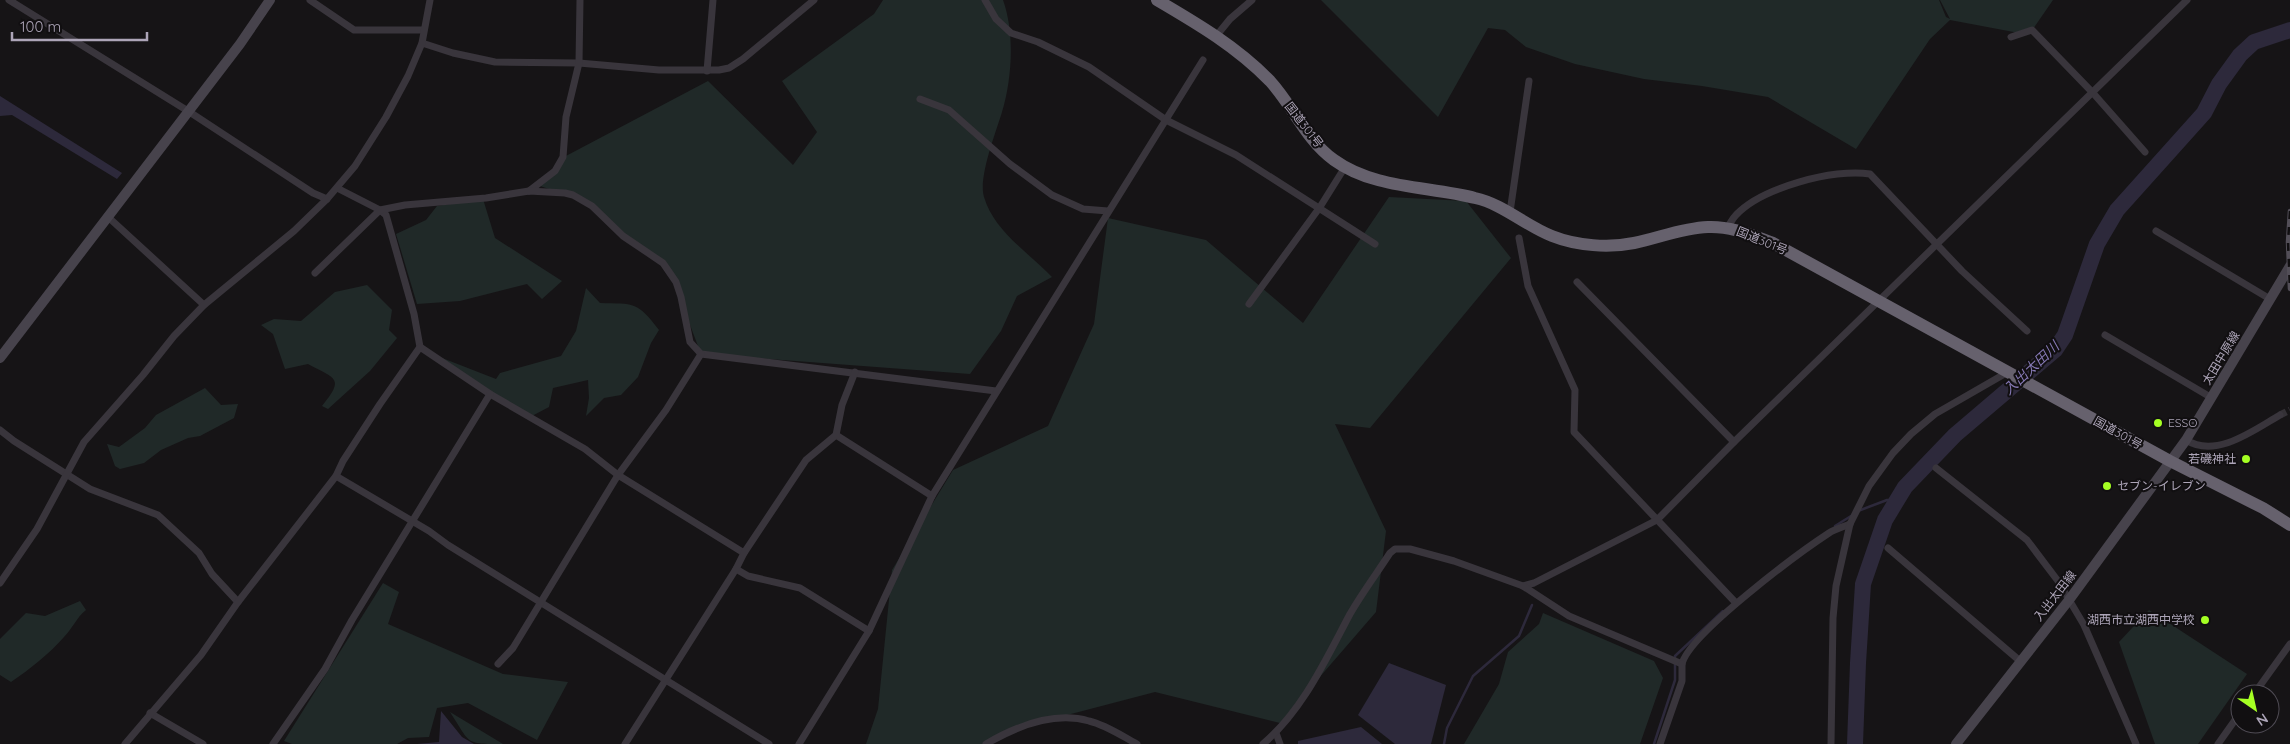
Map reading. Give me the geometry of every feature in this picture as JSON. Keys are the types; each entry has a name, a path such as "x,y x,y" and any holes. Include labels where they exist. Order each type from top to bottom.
{"highway":[{"name":"国道301号","path":"1157,0 1217,35 1271,82 1318,145 1346,167 1375,179 1476,198 1510,212 1552,236 1591,244 1633,243 1688,229 1727,228 1740,230 1773,243 2170,461 2263,508 2290,525"}],"main road":[{"path":"0,358 240,44 270,0"},
{"name":"太田中原線","path":"2170,461 2186,440 2212,398 2290,266"},
{"name":"入出太田線","path":"1956,744 2069,600 2170,461"}],"street":[{"path":"9,0 188,111 313,193 327,199"},
{"path":"310,0 354,30 423,30"},
{"path":"0,583 37,529 84,442 143,375 174,336 204,305 294,231 327,199 355,166 386,117 408,76 422,43 430,0"},
{"path":"529,191 555,171 564,157 566,117 579,63 580,0"},
{"path":"707,71 713,0"},
{"path":"422,43 461,55 495,62 579,63 659,70 707,71 729,68 814,0"},
{"path":"986,0 996,19 1011,33 1038,42 1090,67 1166,120 1236,155 1320,207 1375,244"},
{"path":"1217,35 1230,19 1252,0"},
{"path":"1523,586 1534,583 1657,520 1734,442 2187,0"},
{"path":"2011,37 2032,30 2093,93 2145,152"},
{"path":"799,744 869,630 932,496 1203,60"},
{"path":"1510,212 1529,81"},
{"path":"920,98 949,110 1010,164 1052,195 1084,209 1108,211"},
{"path":"1249,304 1320,207 1346,167"},
{"path":"1727,228 1736,214 1749,205 1789,185 1820,176 1863,172 1870,174 1962,270 2027,331"},
{"path":"125,744 201,655 238,602 336,476 343,461 380,404 420,347 414,314 386,216 380,210 337,188"},
{"path":"315,273 380,210 405,205 486,198 529,191 551,191 573,195 592,206 624,236 662,263 670,272 681,297 690,342 702,354 996,391"},
{"path":"107,216 204,305"},
{"path":"2156,231 2270,299"},
{"path":"1519,238 1528,286 1575,390 1574,432 1736,603"},
{"path":"1577,282 1734,442"},
{"path":"2105,335 2212,398"},
{"path":"420,347 490,394 585,449 618,475 744,553"},
{"path":"498,664 513,648 618,475 666,410 702,354"},
{"path":"625,744 736,569 744,553 806,460 836,435 842,405 855,372"},
{"path":"1831,744 1832,618 1836,586 1850,524 1869,486 1893,453 1911,434 1935,414 2008,372"},
{"path":"273,744 324,669 490,394"},
{"path":"2186,440 2194,445 2210,446 2228,443 2280,416"},
{"path":"0,430 14,441 90,489 158,515 199,553 212,574 238,602"},
{"path":"836,435 932,496"},
{"path":"1936,468 2027,540 2084,625 2136,744"},
{"path":"336,476 770,744"},
{"path":"1660,744 1682,681 1682,664 1707,628 1736,603 1829,533 1850,524"},
{"path":"1888,548 2020,661"},
{"path":"1263,744 1276,733 1319,672 1350,613 1392,551 1410,549 1454,561 1523,586 1569,616 1682,664"},
{"path":"736,569 748,576 800,588 869,630"},
{"path":"2261,684 2290,644"},
{"path":"150,713 203,744"},
{"path":"986,744 1005,733 1038,722 1063,718 1096,723 1137,744"},
{"path":"2218,744 2230,727"},
{"path":"1276,733 1280,744"}],"shaded area":[{"path":"883,0 1003,0 1011,41 1010,71 1002,112 985,167 983,179 984,197 989,209 1004,231 1052,277 1017,296 1001,331 970,374 701,354 670,272 579,199 537,185 564,157 708,81 793,165 817,132 782,81 874,14"},
{"path":"1321,0 1939,0 1946,17 1950,19 1940,0 2053,0 2033,29 2019,33 1950,20 1930,39 1856,149 1768,97 1644,79 1575,64 1526,47 1505,30 1488,28 1438,117"},
{"path":"0,96 122,173 117,179 12,115 0,116"},
{"path":"1389,197 1466,201 1511,258 1370,428 1335,424 1386,531 1376,612 1280,723 1155,692 1029,725 992,744 866,744 878,709 892,570 953,470 1048,426 1094,324 1108,218 1206,240 1303,323"},
{"path":"483,199 495,238 562,281 542,299 527,284 460,301 417,304 396,234 426,220 437,206"},
{"path":"367,285 392,310 389,330 397,338 370,371 328,409 322,406 335,384 331,376 308,364 285,369 273,334 261,325 274,319 301,321 335,292"},
{"path":"586,288 600,303 628,304 640,309 659,330 651,343 638,377 621,395 604,398 586,416 589,398 588,380 553,388 549,407 530,417 437,356 496,379 500,373 561,356 576,331"},
{"path":"205,388 221,405 238,404 234,418 200,436 188,438 161,450 144,463 120,469 115,466 107,444 119,447 145,428 156,415"},
{"path":"383,583 399,592 388,624 503,674 568,682 537,740 468,703 437,708 429,737 408,738 397,744 292,744 284,741"},
{"path":"80,601 86,610 52,649 11,682 0,675 0,639 26,613 45,616"},
{"path":"2149,610 2247,674 2240,684 2230,684 2230,698 2198,744 2155,744 2119,642"},
{"path":"1543,613 1654,661 1663,678 1640,744 1464,744 1499,684 1508,652 1539,624"},
{"path":"1389,663 1446,685 1431,744 1395,744 1358,715"},
{"path":"441,711 462,737 474,744 417,744 439,742"},
{"path":"450,712 503,744 481,744 470,740"},
{"path":"1361,727 1382,744 1298,744 1298,741"}],"waterway":[{"name":"入出太田川","path":"1855,744 1863,584 1885,520 1905,487 1955,435 2055,350 2065,335 2097,244 2117,210 2204,113 2219,84 2240,55 2254,42 2290,30"},
{"path":"1858,511 1887,500 1897,500"},
{"path":"1835,526 1851,516"},
{"path":"1444,744 1447,728 1473,676 1519,636 1532,605"},
{"path":"1654,744 1675,680 1675,656 1723,611"}],"tunnel":[{"path":"2280,415 2290,410"}],"railway":[{"path":"2290,211 2288,242 2290,289"}],"place":[{"name":"ESSO","path":"2158,423"},
{"name":"若磯神社","path":"2246,459"},
{"name":"セブン-イレブン","path":"2107,486"},
{"name":"湖西市立湖西中学校","path":"2205,620"}]}
